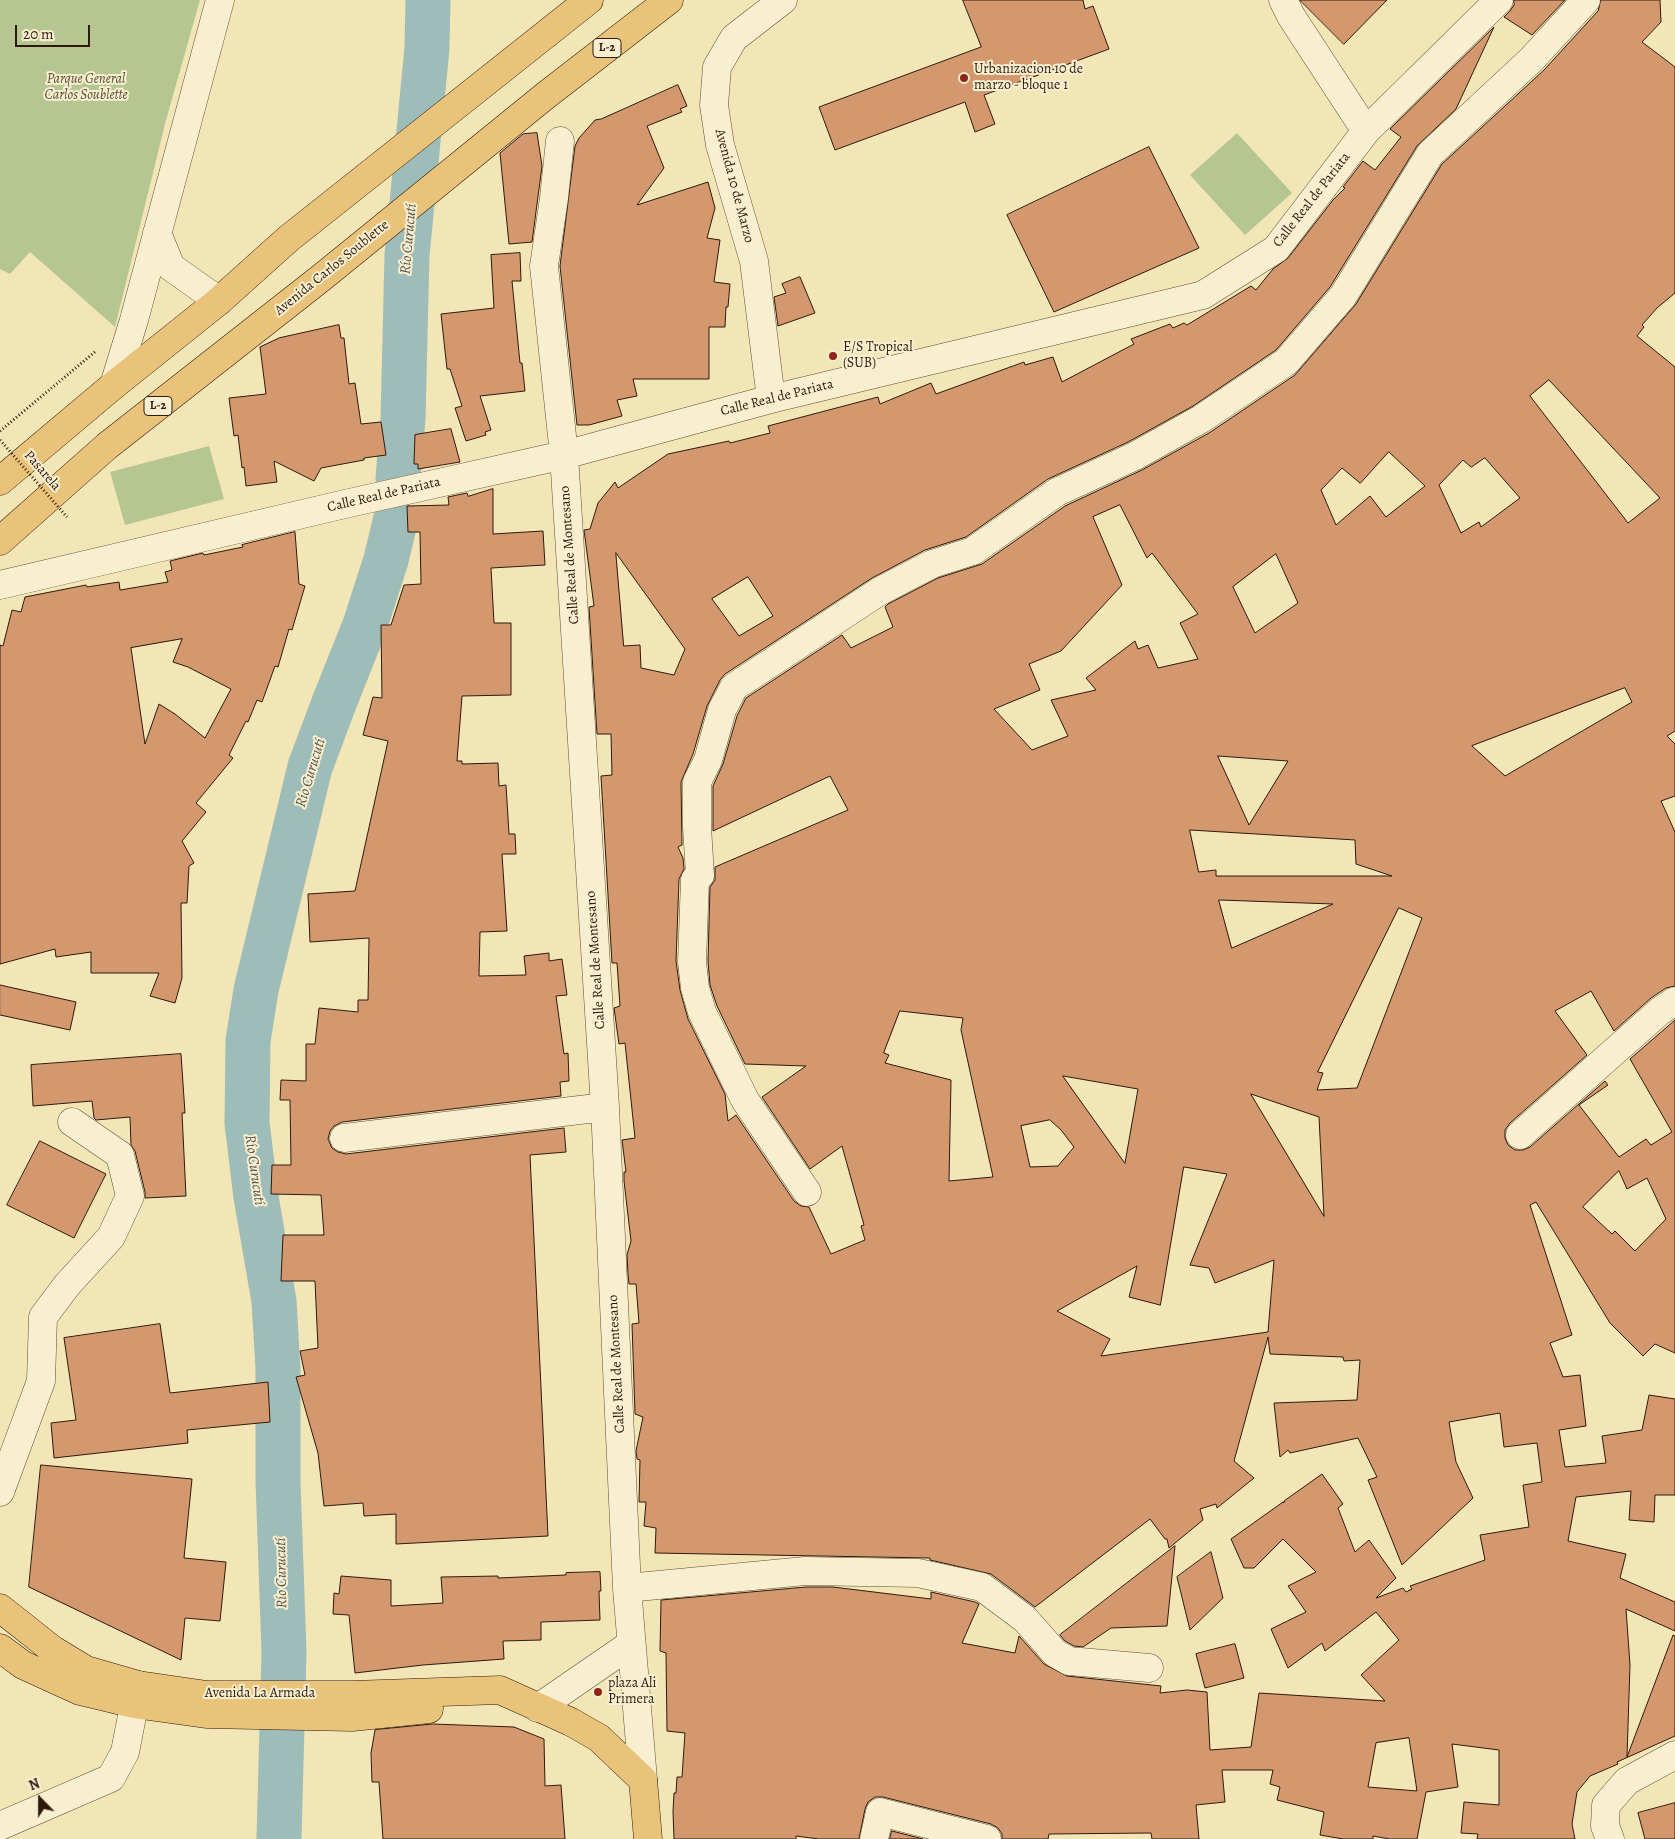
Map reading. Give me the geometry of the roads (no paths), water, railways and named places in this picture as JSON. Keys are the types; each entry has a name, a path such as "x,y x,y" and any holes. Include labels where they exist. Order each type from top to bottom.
{"main road":[{"path":"0,481 219,300 288,239 589,0"},
{"name":"Avenida Carlos Soublette","path":"0,541 107,446 669,0"},
{"name":"Avenida La Armada","path":"0,1608 53,1650 86,1670 136,1695"},
{"name":"Avenida La Armada","path":"0,1648 23,1665 80,1691 136,1695 206,1705 538,1708 599,1738 642,1780"},
{"path":"642,1780 648,1839"}],"street":[{"path":"114,385 220,0"},
{"name":"Avenida 10 de Marzo","path":"771,399 754,261 720,145 714,105 717,67 734,38 783,0"},
{"path":"1283,0 1291,16 1366,131"},
{"name":"Calle Real de Pariata","path":"0,585 325,508 564,455 771,399 1203,295 1276,249 1366,131 1500,0"},
{"path":"807,1192 745,1100 702,1012 695,988 692,962 695,880 700,875 697,782 708,760 722,710 734,687 880,591 932,564 972,550 1057,492 1135,456 1201,419 1286,362 1343,296 1430,154 1532,59 1586,0"},
{"name":"Calle Real de Montesano","path":"560,140 544,266 564,455 605,1107 627,1588 642,1780"},
{"path":"157,233 171,267 219,300"},
{"path":"1520,1135 1660,1011 1675,1001"},
{"path":"344,1138 605,1107"},
{"path":"0,1492 41,1381 43,1317 67,1285 111,1237 130,1196 120,1155 72,1122"},
{"path":"627,1588 805,1571 918,1573 982,1587 1025,1619 1055,1653 1069,1661 1149,1668"},
{"path":"538,1708 631,1644"},
{"path":"0,1826 111,1778 125,1752 136,1695"},
{"path":"1610,1839 1605,1826 1606,1805 1627,1781 1675,1755"},
{"path":"874,1839 880,1812 987,1839"}],"waterway":[{"name":"Río Curucutí","path":"398,478 403,419 407,255 427,48 428,0"},
{"name":"Río Curucutí","path":"279,1839 284,1652 278,1482 278,1369 274,1301 256,1197 247,1123 248,1041 256,990 310,767 365,625 386,560 395,522"}],"place":[{"name":"Urbanizacion 10 de marzo - bloque 1","path":"964,78"},
{"name":"E/S Tropical (SUB)","path":"833,356"},
{"name":"plaza Ali Primera","path":"598,1692"}],"park label":[{"name":"Parque General Carlos Soublette","path":"86,88"}]}
